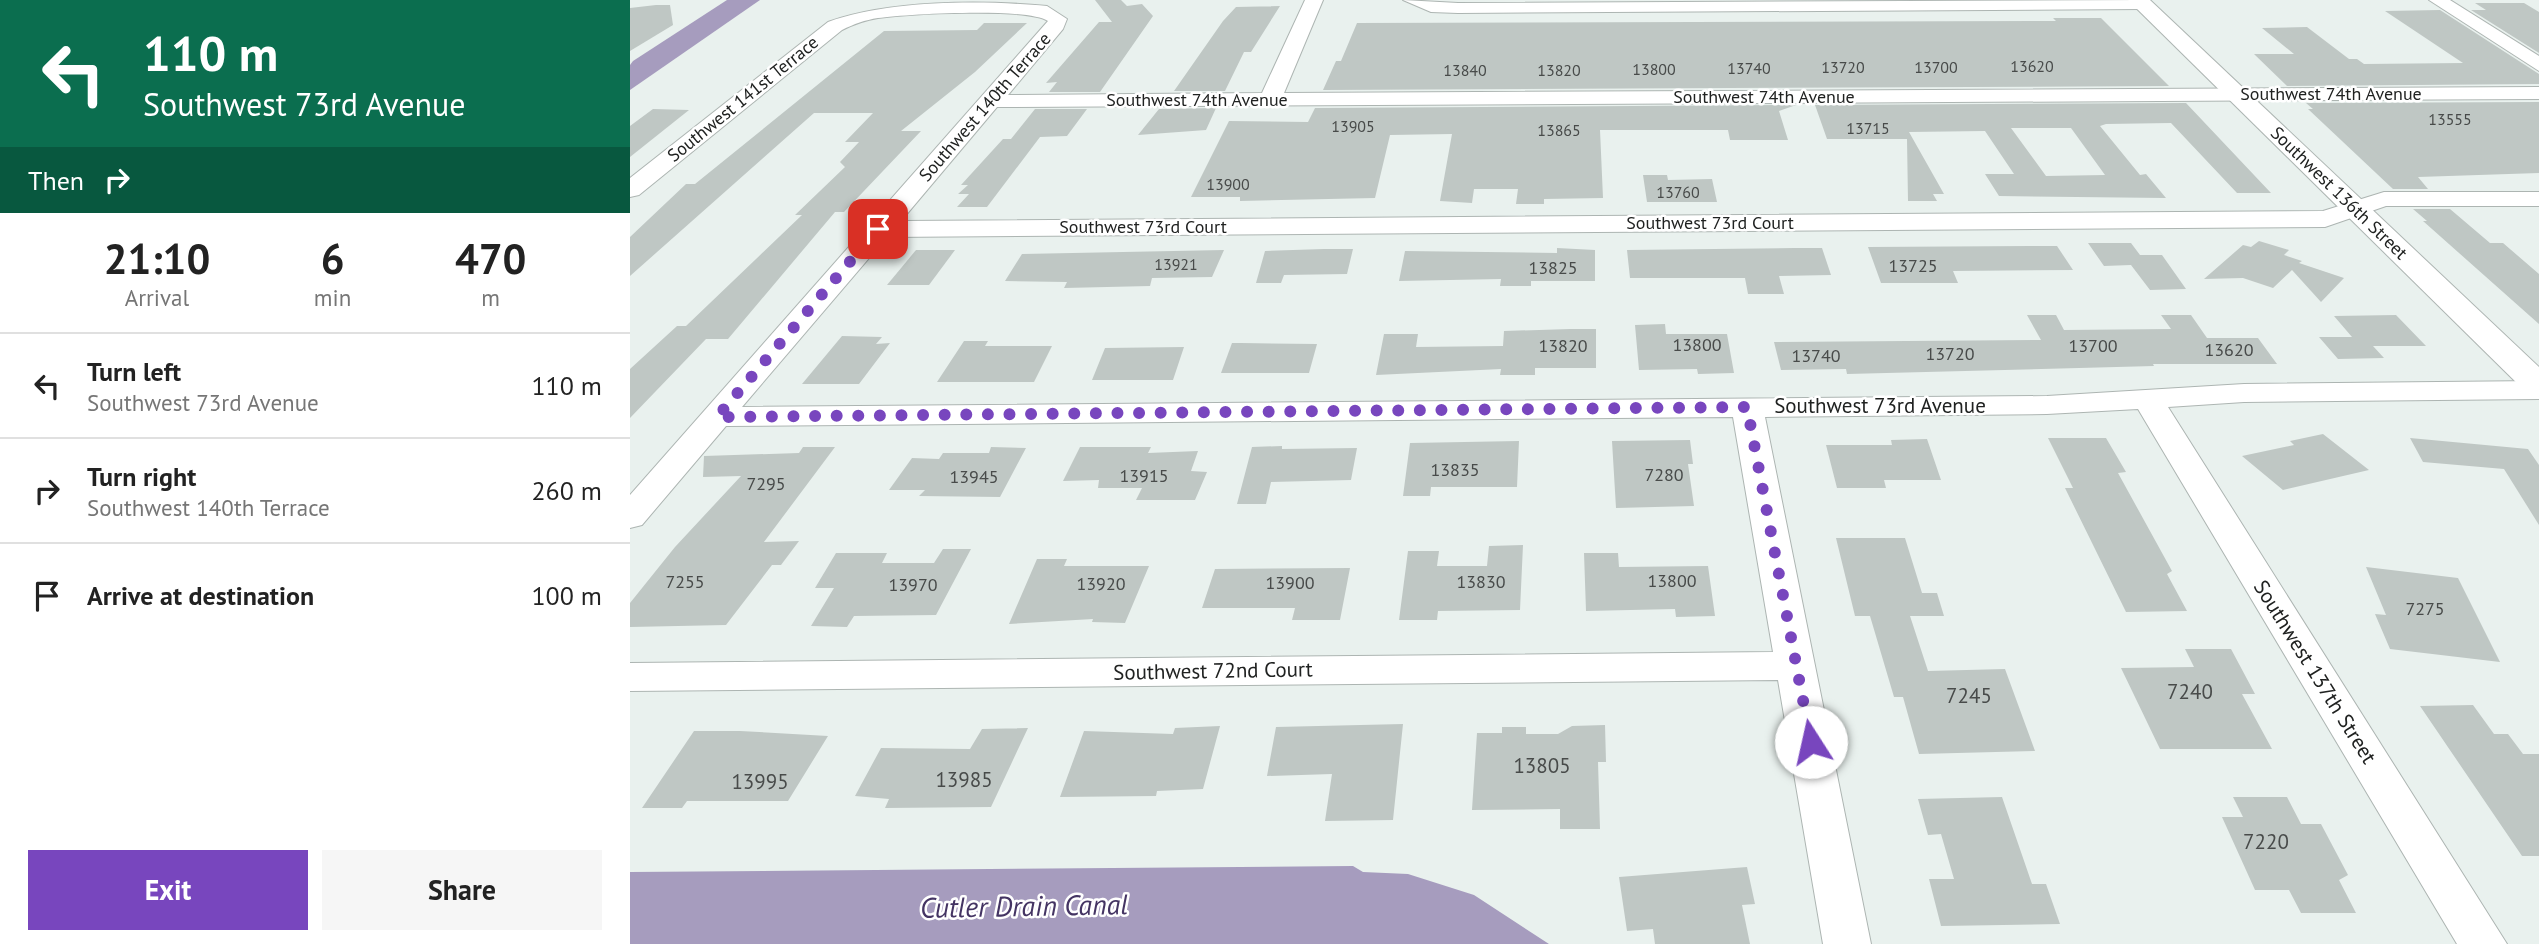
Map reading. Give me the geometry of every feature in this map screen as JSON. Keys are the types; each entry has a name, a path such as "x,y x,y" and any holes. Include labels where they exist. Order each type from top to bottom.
{"street":[{"path":"1270,100 1314,0"},
{"path":"1412,0 1436,7 2141,2"},
{"path":"2438,0 2539,65"},
{"name":"Southwest 136th Street","path":"2141,2 2539,388"},
{"name":"Southwest 140th Terrace","path":"630,517 988,101 1054,29 1058,19 1051,13 1039,10 955,5"},
{"name":"Southwest 141st Terrace","path":"630,190 835,26 859,14 955,5"},
{"name":"Southwest 74th Avenue","path":"988,101 2539,93"},
{"name":"Southwest 73rd Court","path":"878,229 2325,219 2384,200 2539,200"},
{"name":"Southwest 73rd Avenue","path":"717,417 2057,404 2244,393 2539,388"},
{"name":"Southwest 137th Street","path":"2148,399 2483,944"},
{"path":"1747,407 1847,944"},
{"name":"Southwest 72nd Court","path":"630,677 1797,666"}],"water":[{"path":"727,0 760,0 630,90 630,65 633,61"},
{"name":"Cutler Drain Canal","path":"1353,866 1363,872 1408,874 1474,895 1549,944 630,944 630,872"}],"building":[{"path":"1095,0 1121,0 1127,6 1142,4 1153,16 1100,92 1049,92 1057,82 1046,83 1099,22 1112,22"},
{"path":"2475,3 2524,3 2539,12 2539,53 2471,10 2486,10"},
{"path":"670,5 673,25 630,51 630,8"},
{"path":"1280,6 1251,52 1244,52 1225,91 1174,91 1223,21 1236,7"},
{"path":"2440,10 2539,74 2539,84 2287,86 2254,54 2294,54 2262,28 2307,27 2349,59 2357,59 2364,64 2463,63 2385,11"},
{"path":"2053,18 2101,18 2169,86 1323,90 1336,61 1341,61 1357,23 2056,21"},
{"path":"984,23 1027,23 975,72 901,131 921,131 844,212 835,212 728,339 706,339 630,418 630,369 677,326 686,326 802,215 795,215 845,167 840,162 859,142 845,142 873,113 814,113 630,276 630,237 686,184 695,184 884,31 977,30"},
{"path":"2539,102 2539,173 2418,177 2428,189 2393,189 2308,109 2313,109 2306,103"},
{"path":"2186,103 2271,193 2237,193 2171,123 2106,124 2100,126 2140,175 2146,174 2166,198 1999,196 1985,174 2014,174 1985,131 1909,132 1944,194 1933,194 1937,201 1908,201 1907,139 1827,139 1815,105","holes":["2011,128 2071,128 2105,175 2046,176"]},
{"path":"1796,105 1779,111 1788,140 1730,140 1728,130 1600,130 1603,198 1544,199 1544,204 1516,204 1518,189 1474,189 1472,203 1440,201 1452,134 1390,135 1375,198 1240,201 1240,197 1191,197 1229,121 1308,122 1315,108"},
{"path":"1216,108 1206,130 1138,135 1159,109"},
{"path":"653,109 689,110 630,157 630,126"},
{"path":"1035,109 1087,109 1067,136 1040,137 987,207 957,207 969,194 958,194 968,185 961,185 1003,139 1011,139"},
{"path":"1643,175 1667,175 1668,180 1712,179 1717,202 1647,202"},
{"path":"2413,209 2450,209 2490,243 2503,243 2539,274 2539,324 2423,221 2427,221"},
{"path":"2259,241 2289,250 2284,255 2302,261 2299,263 2344,278 2321,302 2292,270 2273,288 2243,278 2204,279 2243,245 2251,247"},
{"path":"2088,243 2131,243 2140,255 2162,255 2186,289 2150,290 2131,265 2104,266"},
{"path":"2057,246 2073,270 1953,271 1958,283 1881,283 1868,247"},
{"path":"1557,248 1595,250 1595,281 1531,281 1531,286 1500,286 1501,279 1399,281 1405,251 1557,253"},
{"path":"1822,248 1831,275 1779,276 1784,294 1748,294 1745,278 1630,278 1627,250"},
{"path":"1353,249 1347,274 1284,275 1281,283 1256,283 1265,251"},
{"path":"916,250 955,250 929,285 887,285"},
{"path":"1224,250 1212,277 1152,278 1150,286 1064,288 1067,282 1005,281 1022,254"},
{"path":"2027,315 2056,315 2064,330 2171,329 2161,315 2191,315 2207,338 2258,338 2277,364 2153,364 2154,366 1847,374 1846,369 1781,370 1774,342 2041,340"},
{"path":"2396,315 2426,346 2373,346 2384,358 2338,359 2319,337 2352,337 2334,316"},
{"path":"1665,324 1666,334 1727,334 1734,373 1698,374 1697,369 1639,370 1635,325"},
{"path":"1596,329 1596,368 1535,368 1535,375 1500,375 1501,369 1376,375 1384,334 1418,334 1416,347 1503,346 1504,331"},
{"path":"842,336 882,337 876,344 890,343 859,384 802,384"},
{"path":"964,341 988,341 985,346 1052,346 1034,382 937,382"},
{"path":"1232,343 1317,344 1309,373 1221,373"},
{"path":"1184,347 1173,380 1092,380 1105,348"},
{"path":"2323,434 2369,470 2283,490 2242,456 2294,445 2290,441"},
{"path":"2048,438 2106,438 2126,472 2118,473 2172,571 2167,574 2187,611 2126,612 2065,488 2073,488"},
{"path":"2410,438 2528,449 2539,465 2539,525 2504,469 2423,462"},
{"path":"1927,439 1941,480 1884,480 1886,488 1837,488 1826,445 1892,445 1891,440"},
{"path":"1690,440 1693,464 1688,464 1694,506 1616,508 1612,441"},
{"path":"1519,441 1517,487 1431,487 1430,496 1403,496 1410,443"},
{"path":"1282,446 1282,449 1357,448 1351,480 1271,482 1266,504 1237,504 1252,447"},
{"path":"803,447 835,447 764,542 799,541 781,565 772,565 726,625 630,627 630,603 675,547 741,476 703,477 704,456 799,453"},
{"path":"991,447 1026,448 1000,497 919,496 925,490 889,490 912,458 939,459 943,453 989,453"},
{"path":"1080,447 1151,447 1148,453 1198,451 1191,471 1207,472 1195,500 1136,500 1142,488 1098,488 1099,480 1063,481"},
{"path":"1836,538 1905,538 1922,593 1937,593 1944,616 1910,616 1928,671 2005,669 2035,751 1919,754 1903,697 1894,697 1870,616 1855,616"},
{"path":"1523,545 1520,610 1438,611 1437,620 1399,620 1408,551 1439,551 1437,566 1487,566 1489,546"},
{"path":"943,549 971,549 936,615 854,616 847,627 811,626 834,588 815,588 836,553 887,553 882,563 934,563"},
{"path":"1584,553 1618,553 1619,567 1708,566 1715,616 1676,617 1675,609 1586,611"},
{"path":"1037,559 1067,559 1064,566 1149,566 1125,623 1092,622 1093,619 1009,624"},
{"path":"2366,567 2458,578 2500,662 2390,649 2375,614 2386,615"},
{"path":"1350,568 1340,620 1292,620 1295,608 1202,608 1215,569"},
{"path":"2185,649 2231,649 2255,694 2242,694 2272,749 2160,749 2121,668 2194,667"},
{"path":"2473,705 2494,734 2508,734 2523,754 2539,754 2539,856 2522,856 2420,706"},
{"path":"1403,724 1393,820 1325,821 1332,774 1267,776 1276,727"},
{"path":"1605,725 1606,762 1598,762 1600,829 1560,829 1560,809 1472,810 1477,733 1502,733 1502,727 1526,727 1526,734 1558,734 1572,726"},
{"path":"1220,726 1203,789 1157,791 1156,796 1060,797 1084,731 1173,734 1175,728"},
{"path":"1028,728 991,807 885,808 889,799 855,796 881,748 970,749 982,729"},
{"path":"694,731 828,736 788,801 687,801 682,808 642,808"},
{"path":"2002,797 2032,884 2046,884 2060,924 1941,926 1929,879 1954,879 1941,834 1928,835 1918,799"},
{"path":"2233,797 2287,797 2301,824 2321,824 2348,875 2339,880 2356,913 2301,913 2289,890 2255,890 2222,817 2243,817"},
{"path":"1747,867 1755,904 1742,905 1750,944 1655,944 1653,929 1627,931 1619,877"}],"route":[{"path":"878,229 717,417 1747,407 1811,742"}]}
